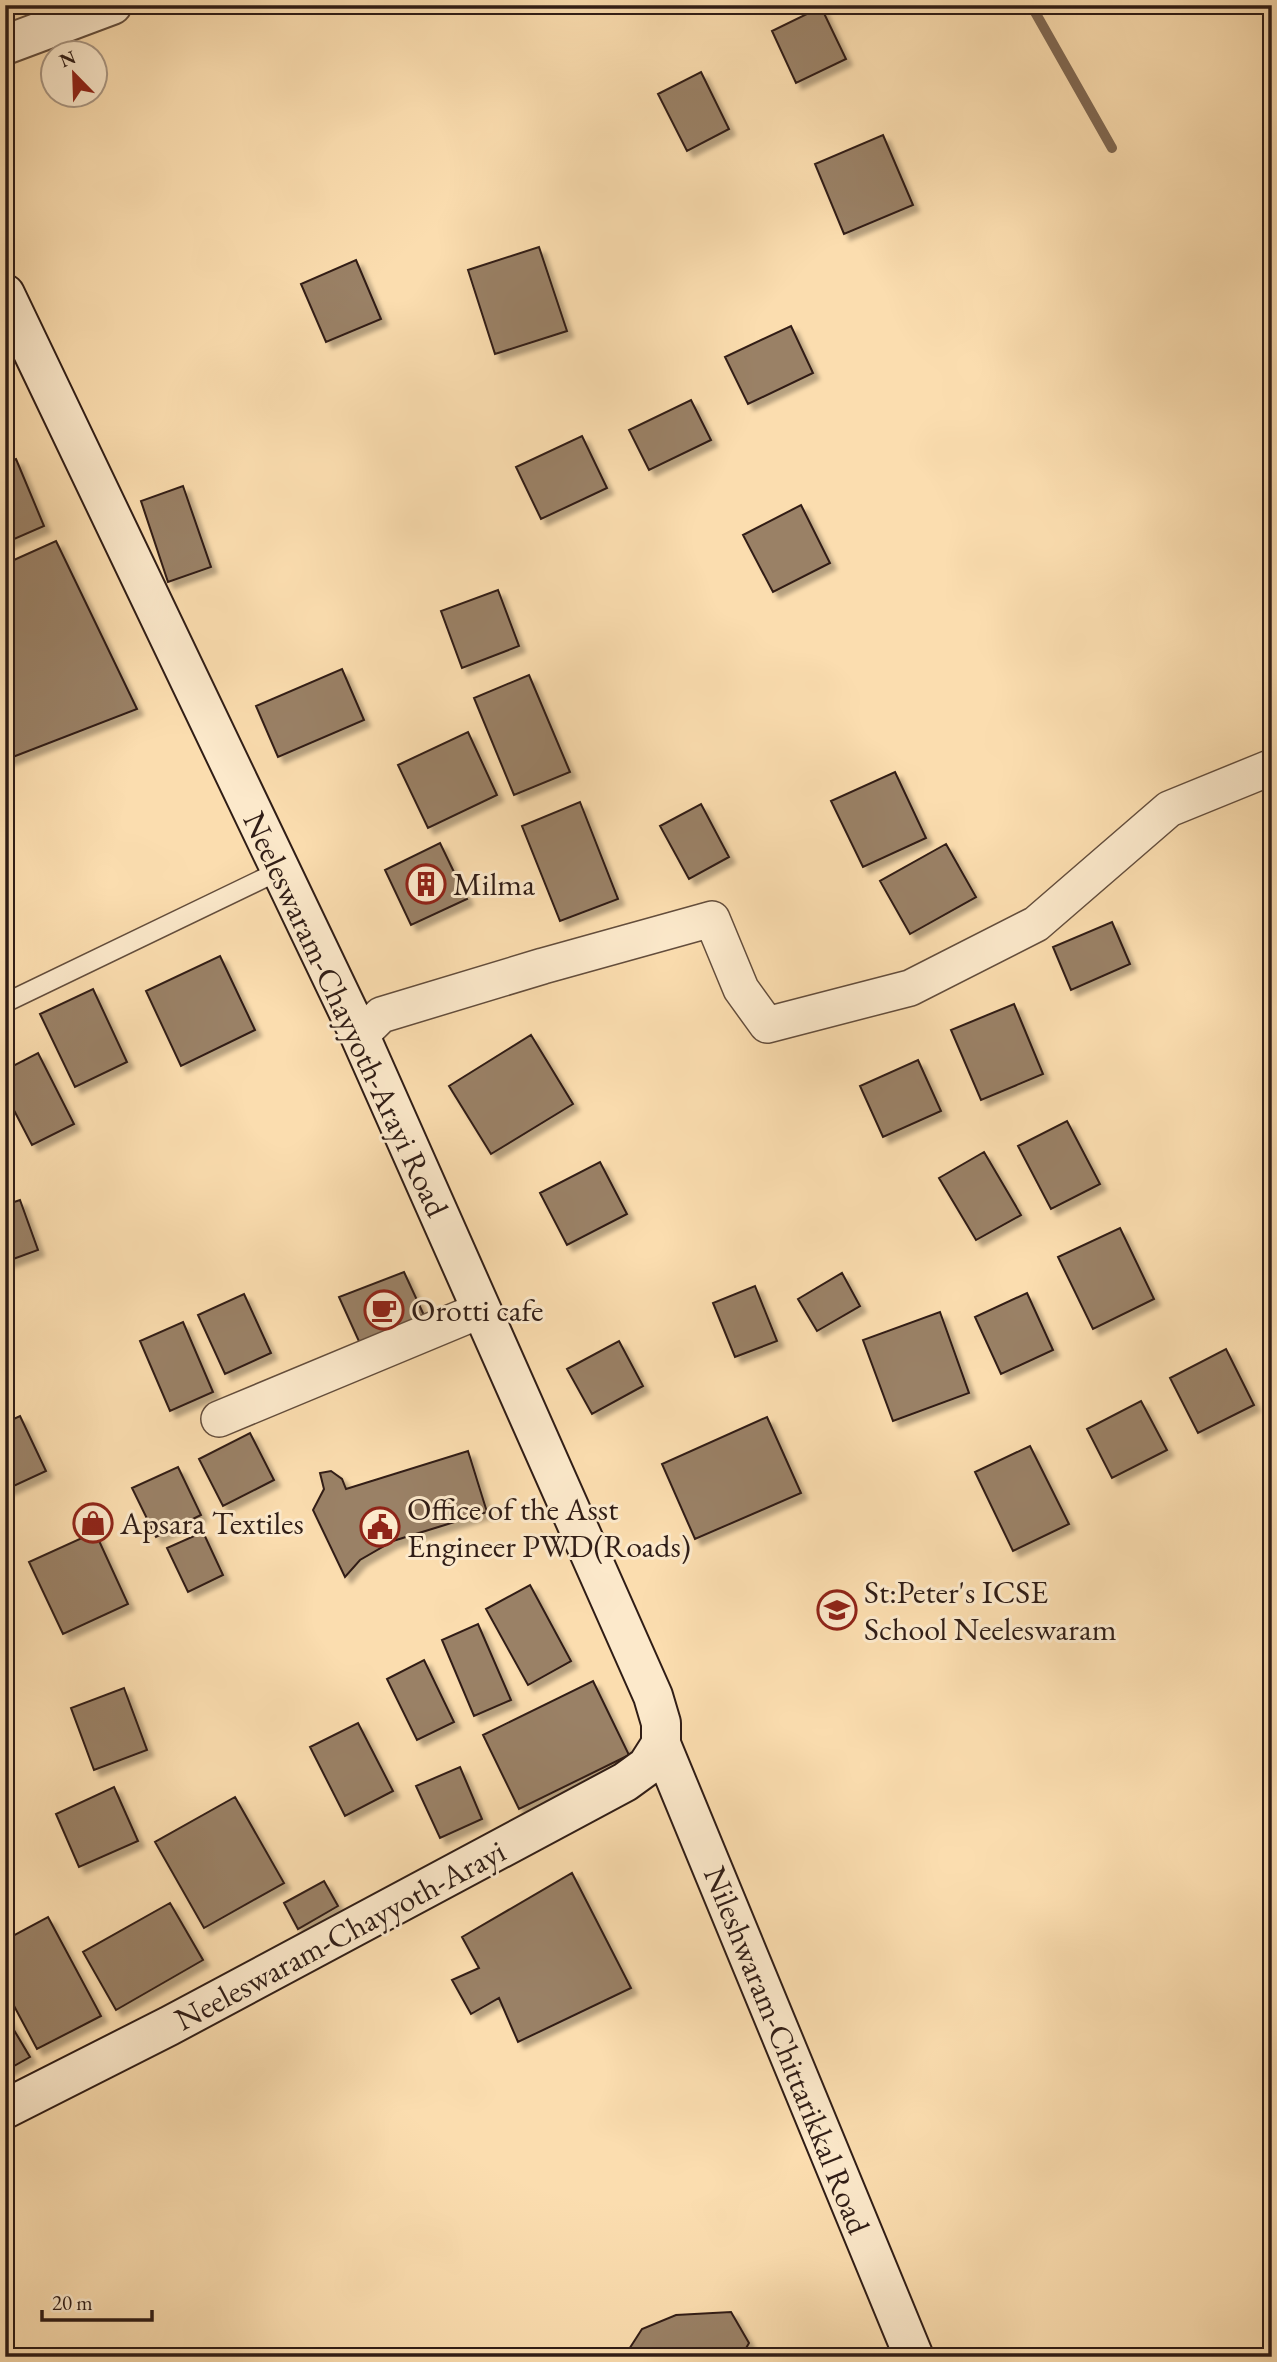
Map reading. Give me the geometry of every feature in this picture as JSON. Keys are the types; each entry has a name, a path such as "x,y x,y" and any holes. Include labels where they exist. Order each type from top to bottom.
{"main road":[{"path":"5,45 112,5"},
{"name":"Neeleswaram-Chayyoth-Arayi Road","path":"5,294 360,1036 653,1696 661,1723 661,1744"},
{"name":"Neeleswaram-Chayyoth-Arayi","path":"5,2109 169,2026 625,1782 647,1766 661,1744"},
{"name":"Nileshwaram-Chittarikkal Road","path":"661,1744 914,2357"}],"street":[{"path":"360,1036 381,1015 712,919 741,989 767,1025 911,988 1036,924 1169,808 1272,767"},
{"path":"219,1419 481,1310"}],"lane":[{"path":"5,1003 281,870"}],"building":[{"path":"821,7 846,59 796,83 772,31"},
{"path":"701,72 729,129 687,151 658,94"},
{"path":"883,135 913,205 844,234 815,164"},
{"path":"539,247 567,331 495,354 468,270"},
{"path":"356,260 381,319 326,342 301,284"},
{"path":"791,326 813,373 748,404 725,357"},
{"path":"691,400 711,440 649,470 629,430"},
{"path":"582,436 607,488 541,519 516,467"},
{"path":"16,459 44,526 5,543 5,463"},
{"path":"183,486 211,567 168,582 141,501"},
{"path":"801,505 830,563 773,592 743,535"},
{"path":"56,541 137,709 5,760 5,564"},
{"path":"498,590 519,646 462,668 441,611"},
{"path":"342,669 364,720 278,757 256,706"},
{"path":"529,675 570,772 514,795 474,698"},
{"path":"468,732 497,795 428,828 398,765"},
{"path":"895,772 926,838 863,867 831,801"},
{"path":"580,802 618,899 560,921 522,826"},
{"path":"701,804 729,857 689,879 660,826"},
{"name":"Milma","path":"440,843 467,899 411,925 385,870"},
{"path":"946,844 976,897 910,934 880,881"},
{"path":"1112,922 1130,964 1071,990 1053,947"},
{"path":"220,956 255,1030 181,1066 146,991"},
{"path":"93,989 127,1062 75,1087 40,1014"},
{"path":"1014,1004 1043,1074 981,1100 951,1030"},
{"path":"531,1035 573,1104 491,1154 449,1086"},
{"path":"38,1053 74,1124 32,1145 5,1093 5,1070"},
{"path":"918,1060 941,1111 883,1137 860,1086"},
{"path":"1067,1121 1100,1184 1051,1209 1018,1146"},
{"path":"984,1152 1021,1215 976,1240 939,1178"},
{"path":"600,1162 627,1214 567,1245 540,1193"},
{"path":"20,1200 38,1250 5,1262 5,1205"},
{"path":"1120,1228 1154,1299 1093,1329 1058,1257"},
{"name":"Orotti cafe","path":"404,1272 428,1324 362,1348 339,1297"},
{"path":"842,1273 860,1306 817,1331 798,1299"},
{"path":"755,1286 777,1341 735,1357 713,1303"},
{"path":"1027,1293 1053,1350 1001,1374 975,1317"},
{"path":"244,1294 271,1353 225,1374 198,1315"},
{"path":"940,1312 969,1393 893,1421 863,1340"},
{"path":"183,1322 213,1392 170,1411 140,1341"},
{"path":"619,1341 643,1386 592,1414 567,1369"},
{"path":"1226,1349 1254,1405 1198,1433 1170,1378"},
{"path":"1141,1401 1167,1450 1112,1478 1087,1429"},
{"path":"20,1416 46,1471 5,1490 5,1423"},
{"path":"767,1417 801,1493 695,1539 662,1464"},
{"path":"250,1433 274,1480 223,1506 199,1459"},
{"path":"1030,1446 1069,1524 1013,1551 975,1472"},
{"name":"Office of the Asst Engineer PWD(Roads)","path":"468,1451 487,1512 393,1541 360,1560 345,1577 313,1510 324,1489 320,1473 331,1471 342,1479 346,1489"},
{"path":"178,1467 201,1515 156,1537 132,1488"},
{"path":"95,1532 128,1604 63,1634 29,1562"},
{"path":"203,1532 223,1575 188,1592 167,1548"},
{"path":"530,1585 571,1661 528,1685 486,1609"},
{"path":"478,1624 511,1700 474,1716 442,1640"},
{"path":"424,1660 454,1722 417,1740 387,1679"},
{"path":"593,1681 629,1755 519,1809 483,1735"},
{"path":"124,1688 147,1750 94,1770 71,1708"},
{"path":"358,1723 393,1791 345,1816 310,1747"},
{"path":"460,1767 482,1819 440,1838 416,1786"},
{"path":"114,1787 138,1841 79,1867 56,1814"},
{"path":"235,1797 284,1883 204,1928 155,1842"},
{"path":"572,1873 631,1988 518,2042 499,1998 471,2014 452,1980 479,1968 462,1937"},
{"path":"324,1881 338,1906 298,1929 284,1903"},
{"path":"170,1903 203,1960 116,2010 83,1952"},
{"path":"48,1917 101,2016 37,2049 5,1989 5,1940"},
{"path":"5,2015 30,2057 5,2071"},
{"path":"731,2312 749,2343 741,2357 624,2357 642,2329 676,2315"}],"waterway":[{"path":"1031,5 1112,148"}],"place":[{"name":"Milma","path":"426,884"},
{"name":"Orotti cafe","path":"384,1310"},
{"name":"Apsara Textiles","path":"93,1523"},
{"name":"Office of the Asst Engineer PWD(Roads)","path":"380,1527"},
{"name":"St:Peter's ICSE School Neeleswaram","path":"837,1610"}]}
